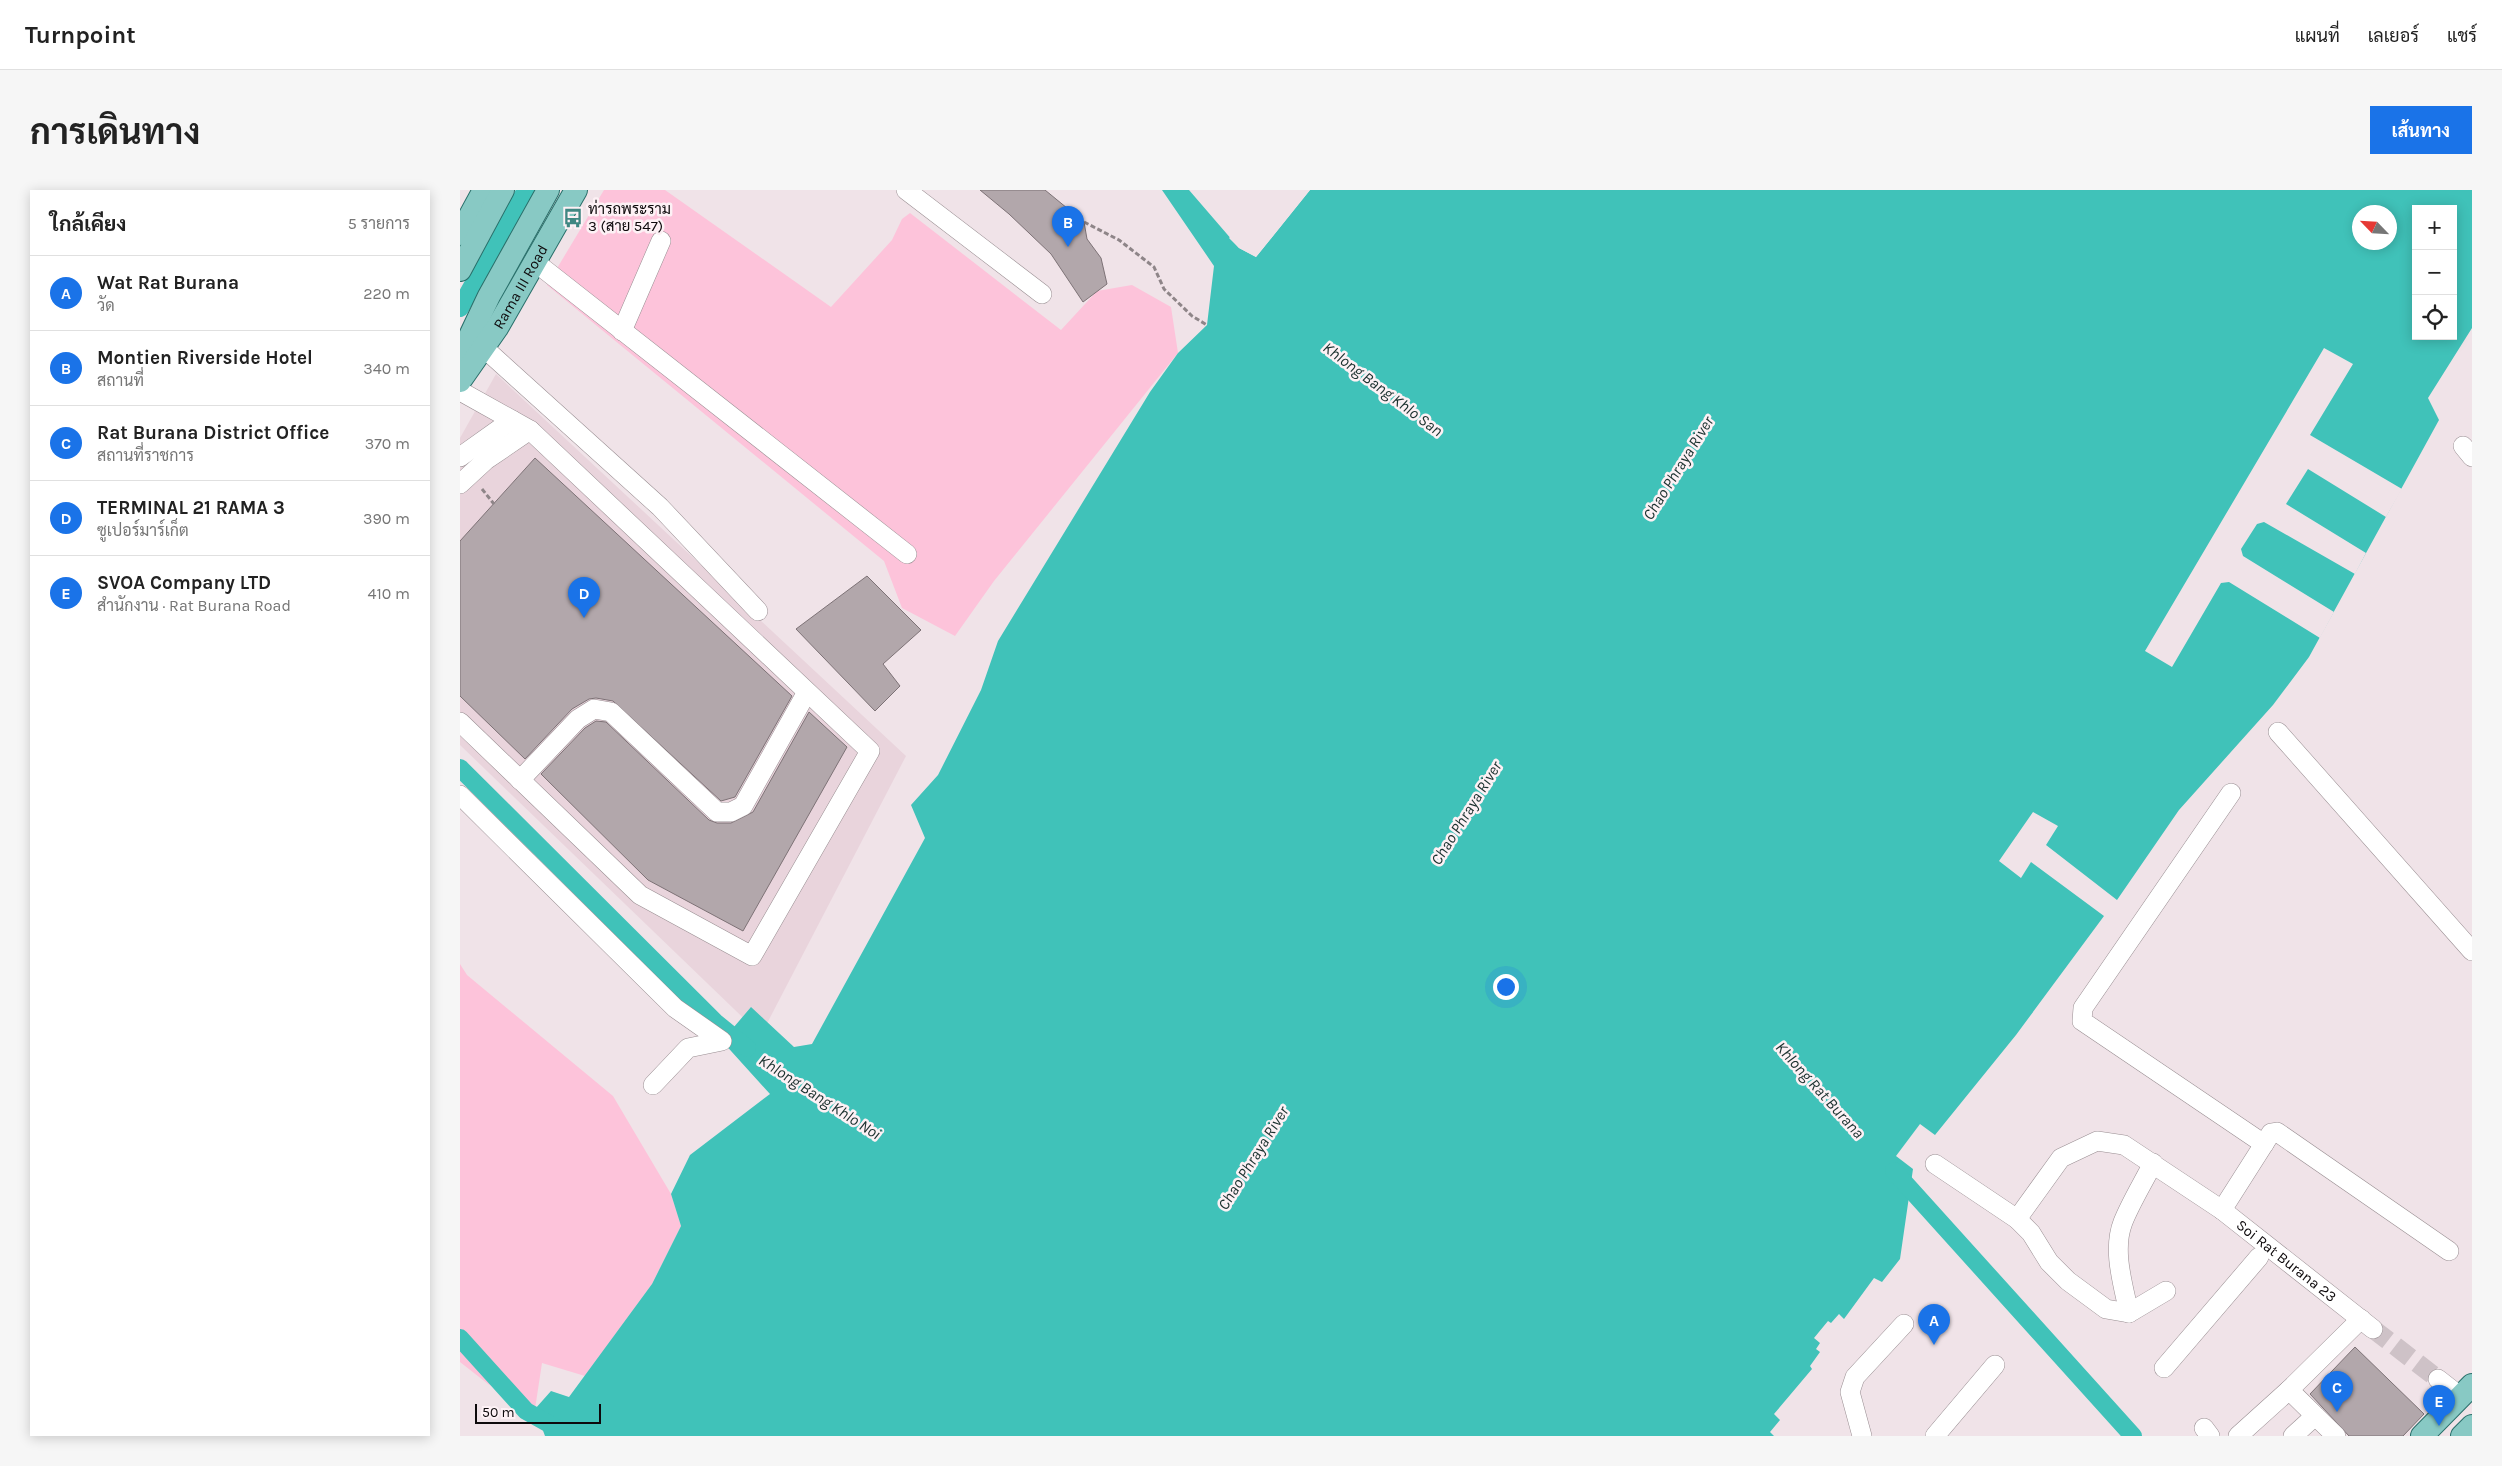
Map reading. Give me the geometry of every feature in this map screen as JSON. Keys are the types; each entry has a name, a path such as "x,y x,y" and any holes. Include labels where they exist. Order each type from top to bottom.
{"main road":[{"path":"460,234 484,190"},
{"path":"460,270 503,190"},
{"name":"Rama III Road","path":"460,357 489,296 548,190"},
{"name":"Rama III Road","path":"460,381 484,348 576,190"},
{"path":"2422,1436 2466,1391"}],"street":[{"path":"906,190 1042,294"},
{"path":"622,330 662,241"},
{"path":"535,262 907,554"},
{"path":"484,348 660,507 758,611"},
{"path":"460,391 530,430 870,751 752,956 640,896 460,722"},
{"path":"460,457 512,420"},
{"path":"460,484 486,460 530,430"},
{"path":"520,780 578,719 594,709 611,712 717,812 731,812 743,806 807,692"},
{"path":"2278,732 2470,947"},
{"path":"2231,793 2083,1008 2082,1021 2174,1085 2264,1144"},
{"path":"460,795 675,1008 722,1041 688,1048 653,1086"},
{"path":"2222,1210 2271,1133 2278,1132 2449,1251"},
{"name":"Soi Rat Burana 23","path":"2017,1219 2062,1158 2097,1141 2124,1144 2222,1210 2263,1252 2367,1324 2289,1390"},
{"path":"1935,1164 2017,1219 2031,1233 2050,1262 2068,1280 2106,1309 2129,1312 2166,1291"},
{"path":"2129,1312 2119,1265 2119,1238 2123,1222 2153,1164"},
{"path":"2164,1368 2263,1252"},
{"path":"1862,1436 1850,1392 1855,1377 1904,1324"},
{"path":"1935,1436 1995,1365"},
{"path":"2438,1379 2466,1391"},
{"path":"2238,1436 2289,1390 2336,1436"},
{"path":"2293,1436 2315,1416"}],"path":[{"path":"1084,222 1119,240 1154,267 1164,289 1192,316 1207,325"},
{"path":"482,489 494,504"}],"shaded area":[{"path":"604,190 665,190 831,307 892,240 902,219 910,213 1061,330 1097,291 1132,285 1171,307 1178,353 994,581 955,636 902,608 884,561 547,285"},
{"path":"496,374 906,756 761,1035 460,745 460,438"},
{"path":"460,964 467,975 613,1096 671,1194 681,1226 652,1284 585,1376 542,1363 535,1409 488,1384 460,1362"}],"water":[{"path":"1162,190 1189,190 1239,248 1256,257 1310,190 2472,190 2472,328 2428,398 2439,420 2309,657 2273,705 2179,810 2117,900 2046,845 2058,826 2033,812 1999,861 2021,878 2031,862 2104,916 2016,1035 1935,1135 1920,1124 1896,1156 1913,1169 1900,1259 1882,1282 1874,1278 1844,1319 1839,1314 1831,1323 1828,1321 1814,1338 1820,1343 1816,1349 1820,1352 1810,1366 1812,1369 1774,1414 1780,1420 1770,1432 1774,1436 545,1436 535,1409 551,1391 569,1397 652,1284 681,1226 671,1194 690,1155 770,1094 722,1041 751,1007 794,1047 812,1044 925,838 911,805 938,775 981,690 998,641 1150,392 1178,353 1207,325 1214,266"}],"pier":[{"path":"1307,190 1310,190 1256,257 1239,248 1229,238 1231,236 1240,246 1255,254"},
{"path":"2324,348 2353,364 2310,435 2402,489 2386,517 2308,469 2286,504 2366,553 2355,574 2264,522 2257,524 2241,549 2243,556 2334,612 2320,638 2229,582 2221,583 2172,667 2145,651"}],"building":[{"path":"980,190 1045,190 1084,222 1087,239 1101,258 1107,284 1083,302 1051,254 1009,214"},
{"path":"535,458 792,696 735,797 721,801 613,701 596,698 589,699 572,709 525,759 460,696 460,541"},
{"path":"867,576 921,630 883,664 900,686 875,711 796,629"},
{"path":"809,712 847,747 743,931 648,880 541,774 585,728 596,721 606,722 709,820 717,823 731,823 753,812"},
{"path":"2355,1347 2424,1414 2403,1436 2349,1436 2310,1394"}],"waterway":[{"path":"460,308 526,190"},
{"name":"Khlong Bang Khlo Noi","path":"460,768 715,1022 747,1048"},
{"name":"Khlong Rat Burana","path":"1894,1171 2133,1436"},
{"path":"460,1338 526,1411 571,1436"}],"tunnel":[{"path":"2373,1329 2438,1379"}],"place":[{"name":"ท่ารถพระราม 3 (สาย 547)","path":"573,218"},
{"name":"Montien Riverside Hotel","path":"1068,247"},
{"name":"TERMINAL 21 RAMA 3","path":"584,618"},
{"name":"Wat Rat Burana","path":"1934,1345"},
{"name":"Rat Burana District Office","path":"2337,1412"},
{"name":"SVOA Company LTD","path":"2439,1426"}],"water label":[{"name":"Khlong Bang Khlo San","path":"1383,389"},
{"name":"Chao Phraya River","path":"1678,468"},
{"name":"Chao Phraya River","path":"1466,813"},
{"name":"Chao Phraya River","path":"1253,1158"}]}
